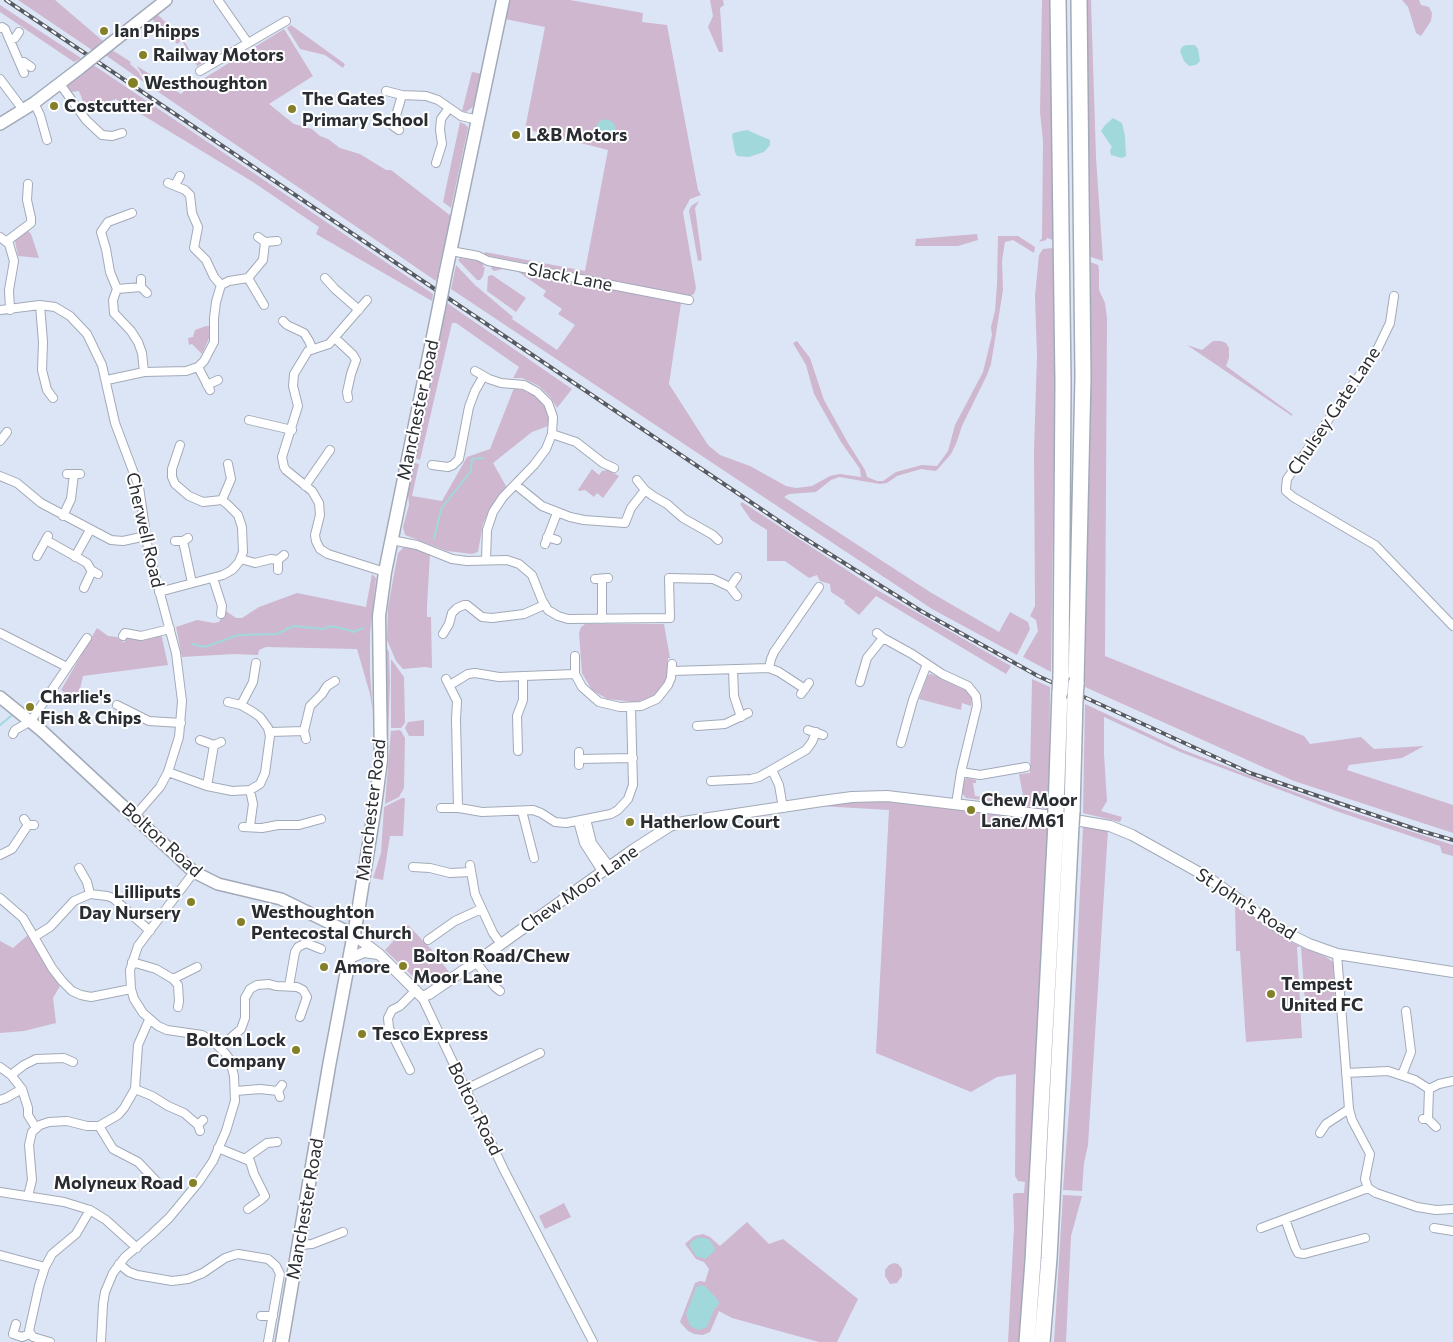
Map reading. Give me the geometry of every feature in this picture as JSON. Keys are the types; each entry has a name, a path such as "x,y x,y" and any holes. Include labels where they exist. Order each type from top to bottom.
{"highway":[{"path":"1026,1342 1033,1251 1061,684 1064,382 1058,0"},
{"path":"1042,1342 1049,1258 1072,818 1083,377 1079,0"}],"main road":[{"path":"451,251 503,0"},
{"path":"0,124 24,110 60,84 161,2"},
{"name":"Manchester Road","path":"282,1342 371,838 381,760 379,625 385,572 451,251"},
{"name":"Bolton Road","path":"0,697 31,721 194,872 218,884 281,899 354,935"}],"street":[{"path":"218,0 248,43"},
{"path":"200,71 286,21"},
{"path":"0,28 5,29 24,73"},
{"path":"10,40 15,38 19,32"},
{"path":"20,63 24,62 31,68"},
{"path":"0,78 24,110"},
{"path":"60,84 86,120 102,135 112,136 122,133"},
{"path":"386,91 402,95 426,96 438,100 461,116 478,120"},
{"path":"394,128 402,95"},
{"path":"34,103 40,115 47,140"},
{"path":"436,163 436,154 442,144 441,120 449,108"},
{"path":"180,176 171,184 187,192 191,198 192,213 198,227 191,249 206,260 214,277 221,285"},
{"path":"10,310 8,290 14,261 12,252 4,239 31,223 27,200 28,184"},
{"path":"132,213 124,220 108,222 101,232 110,272 117,290 113,300 114,313 127,325 138,342 142,352 144,372"},
{"path":"221,285 234,280 248,278 265,256 261,240 277,241"},
{"name":"Slack Lane","path":"451,251 478,256 488,261 689,300"},
{"path":"248,278 261,294 264,304"},
{"path":"331,280 359,310"},
{"path":"107,380 144,372 186,371 198,367 204,361 214,342 214,310 221,285"},
{"path":"117,290 143,286"},
{"name":"Chulsey Gate Lane","path":"1394,296 1390,323 1377,350 1287,479 1286,491 1375,545 1453,626"},
{"path":"367,300 326,346 312,348 304,354 292,379 299,402 292,430 282,452 282,462 286,470 315,495 320,507 315,535 320,549 328,554 385,572"},
{"path":"40,305 44,391 53,398"},
{"name":"Cherwell Road","path":"0,310 40,305 60,309 83,328 99,356 107,380 115,423 138,486 146,536 170,629 182,691 181,723 177,746 168,772 160,787 134,817"},
{"path":"285,326 304,333 312,348"},
{"path":"335,338 356,360 345,394"},
{"path":"198,367 209,388 218,380"},
{"path":"475,371 483,377 501,383 524,385 537,392 548,403 553,417 552,434 542,454 516,485 503,497 493,512 487,530 486,560"},
{"path":"432,465 448,470 459,459 469,408 475,391 483,377"},
{"path":"249,420 258,425 292,430"},
{"path":"552,434 576,442 601,466 614,468"},
{"path":"4,437 11,443"},
{"path":"159,592 228,573 237,566 241,559 244,539 240,521 234,510 222,500 203,502 189,496 173,480 171,473 180,456 180,445"},
{"path":"305,486 328,459 330,450"},
{"path":"222,500 234,472 228,464"},
{"path":"63,516 71,499 74,474"},
{"path":"0,476 17,483 38,501 63,516 111,540 119,542 146,536"},
{"path":"637,480 646,490 667,504 683,518 716,537 719,527"},
{"path":"516,485 542,506 557,513 584,520 625,526 631,508 646,490"},
{"path":"557,513 546,540 557,540"},
{"path":"75,556 90,530"},
{"path":"37,556 47,538 87,563 95,572 84,588"},
{"path":"182,540 192,582"},
{"path":"391,540 417,545 452,559 467,561 513,561 524,567 532,575 544,605 558,616 574,624 602,618 670,622 666,578 705,578 730,586 737,596"},
{"path":"241,559 255,563 281,558 278,570"},
{"path":"730,586 737,577"},
{"path":"213,578 224,608"},
{"path":"602,578 602,618"},
{"path":"769,668 774,652 820,585"},
{"path":"467,595 467,605"},
{"path":"443,634 454,610 460,606 467,605 478,614 492,618 524,614 544,605"},
{"path":"123,636 124,633 141,636 170,629"},
{"path":"0,633 66,668"},
{"path":"860,682 867,658 880,636 942,674 968,686 976,696 977,706 961,772 956,804"},
{"path":"13,731 31,721 87,638"},
{"path":"575,656 575,674 582,687 599,702 610,706 631,708 650,703 662,694 668,685 672,667 769,668 779,672 805,689"},
{"path":"241,705 259,676 256,663"},
{"path":"901,743 927,664"},
{"path":"697,726 724,724 744,715 734,696 733,669"},
{"path":"458,808 457,701 448,682 475,673 499,676 575,674"},
{"path":"518,751 517,716 523,700 524,676"},
{"path":"319,681 326,686"},
{"path":"270,732 305,735 310,706 322,694 326,686 335,681"},
{"path":"168,772 207,786 232,791 250,790 263,780 270,732 260,717 241,705 228,702"},
{"path":"117,705 149,721 181,723"},
{"path":"441,808 458,808 482,812 538,811 559,822 582,820 611,814 624,805 633,786 631,708"},
{"path":"124,719 128,711"},
{"path":"894,731 904,733"},
{"path":"711,781 759,777 806,750 812,742 815,732"},
{"path":"200,740 217,743 207,786"},
{"path":"579,759 633,758"},
{"path":"961,772 980,775 996,769 1026,768"},
{"path":"772,770 779,785 783,808"},
{"path":"250,790 252,804 246,826 262,828 284,824 299,825 321,819"},
{"name":"Chew Moor Lane","path":"419,994 429,994 606,869 656,835 676,824 822,801 870,796 907,798 1053,816"},
{"path":"522,811 533,854 542,851"},
{"name":"St John's Road","path":"1053,816 1110,826 1132,835 1209,878 1285,932 1309,944 1337,954 1453,972"},
{"path":"582,820 606,869"},
{"path":"0,856 12,849 29,823"},
{"path":"284,824 284,833"},
{"path":"413,867 422,871 450,873 470,869 475,894 481,909 501,944"},
{"path":"101,1342 105,1292 113,1274 125,1257 180,1206 202,1178 213,1161 232,1114 236,1091 233,1068 230,1060 220,1047 202,1035 167,1030 149,1020 138,1006 131,989 130,974 138,946 194,872"},
{"path":"79,873 90,894"},
{"path":"34,937 56,922 74,901 90,894 112,898 150,931"},
{"path":"0,898 18,913 62,981 77,993 86,997 96,997 131,989"},
{"path":"428,940 438,936 455,921 481,909"},
{"name":"Bolton Road","path":"354,935 379,954 419,994 504,1170 593,1342"},
{"path":"289,986 295,952 298,947 306,943 321,949"},
{"path":"350,958 364,952 379,954"},
{"path":"1337,954 1349,1109 1352,1120 1370,1154 1366,1179 1368,1188 1376,1193 1417,1207 1436,1210 1453,1208"},
{"path":"132,962 164,972 173,978 178,985 181,1003"},
{"path":"476,962 501,992"},
{"path":"173,978 197,967"},
{"path":"220,1047 241,1029 244,1018 244,998 249,986 262,984 300,988 306,994 303,1014"},
{"path":"410,1070 393,1042 388,1024 389,1014 419,994"},
{"path":"1402,1075 1411,1052 1410,1020 1406,1011"},
{"path":"28,1196 32,1180 29,1140 36,1128 44,1123 61,1121 87,1126 99,1126 118,1115 134,1089 138,1045 149,1020"},
{"path":"466,1089 540,1053"},
{"path":"11,1075 36,1059 64,1058 73,1062"},
{"path":"0,1067 11,1075 22,1089 28,1108 28,1116 36,1128"},
{"path":"1346,1072 1381,1071 1402,1075 1415,1080 1429,1089"},
{"path":"1429,1089 1445,1082 1453,1081"},
{"path":"0,1100 22,1089"},
{"path":"134,1089 184,1113 200,1125"},
{"path":"236,1091 260,1089 280,1091"},
{"path":"1429,1089 1425,1119 1436,1127"},
{"path":"1320,1133 1326,1124 1349,1109"},
{"path":"99,1126 113,1149 134,1159 155,1173 158,1183"},
{"path":"246,1158 267,1143 277,1142"},
{"path":"218,1148 246,1158 251,1162 254,1174 265,1196 248,1209"},
{"path":"1262,1228 1368,1188"},
{"path":"0,1192 64,1202 90,1210 106,1220 136,1248"},
{"path":"50,1342 36,1339 30,1334 28,1327 45,1267 52,1254 76,1234 90,1210"},
{"path":"1285,1219 1298,1253 1304,1254 1365,1238"},
{"path":"1434,1228 1453,1230"},
{"path":"299,1245 312,1244 343,1232"},
{"path":"0,1254 45,1267"},
{"path":"119,1264 129,1272 137,1275 172,1281 204,1274 225,1258 238,1254 268,1259 276,1266 280,1274 268,1342"},
{"path":"261,1316 273,1316"},
{"path":"16,1324 13,1334 22,1337 30,1334"}],"shaded area":[{"path":"18,0 55,0 103,41 92,50"},
{"path":"509,0 570,0 643,13 642,22 667,25 698,190 701,195 690,199 683,212 696,288 694,294 690,296 484,255 485,252 585,271 608,150 525,129 545,27 505,19"},
{"path":"710,0 723,0 724,5 720,8 723,52 719,52 708,27 713,16"},
{"path":"1042,0 1051,0 1053,240 1047,238 1039,242 1042,238 1043,141 1040,112"},
{"path":"1085,0 1091,0 1096,157 1103,261 1088,256"},
{"path":"1402,0 1419,0 1421,5 1429,7 1432,13 1431,21 1421,36 1416,33 1408,7"},
{"path":"0,5 81,58 74,62 0,12"},
{"path":"157,14 183,39 193,56 204,51 209,59 197,66 182,41 177,44 150,17"},
{"path":"291,25 345,64 343,68 325,55 300,49 287,28"},
{"path":"284,29 313,76 269,104 294,124 312,129 340,148 360,154 386,170 391,170 451,216 436,281 148,85 137,66 181,94"},
{"path":"1186,45 1195,45 1198,49 1200,61 1196,65 1189,66 1184,61 1180,51"},
{"path":"112,50 131,62 130,64 138,71 145,83 104,54"},
{"path":"92,64 433,294 432,301 316,234 319,227 253,182 116,99 86,109 79,91 67,91 65,86"},
{"path":"472,72 482,74 474,106 466,112 462,111"},
{"path":"1113,118 1122,123 1125,136 1126,156 1122,158 1111,155 1110,150 1112,147 1101,131"},
{"path":"604,119 611,121 615,125 616,130 612,136 598,136 596,127"},
{"path":"460,122 468,128 451,208 443,202"},
{"path":"747,130 770,140 770,145 764,152 749,157 737,156 733,133"},
{"path":"699,201 695,208 702,260 698,261 689,211 691,206"},
{"path":"27,230 31,234 39,258 18,256 16,238"},
{"path":"977,234 978,240 958,246 915,246 916,239"},
{"path":"998,236 1018,236 1035,247 1034,253 1013,240 1005,242 1002,261 1003,290 991,364 951,454 935,471 921,469 897,476 887,483 880,484 839,477 831,480 816,492 789,494 784,497 930,592 999,632 1010,612 1028,622 1030,629 1017,655 932,609 451,289 456,265 475,285 513,317 512,319 557,350 575,325 558,314 562,309 543,296 546,291 517,271 503,269 494,271 491,268 492,264 530,271 534,276 543,277 543,275 681,303 669,384 708,445 720,455 750,466 786,486 796,488 812,486 830,476 840,474 861,477 860,469 841,442 814,394 806,365 793,343 797,341 810,358 824,400 865,470 867,477 883,481 896,472 922,465 937,466 948,451 955,425 983,372 992,335 991,327 995,311 997,284"},
{"path":"1053,248 1055,380 1051,672 1023,657 1038,631 1036,620 1030,616 1035,606 1034,450 1037,356 1035,296 1039,255 1043,249"},
{"path":"460,258 484,262 483,276 480,280 477,280 458,260"},
{"path":"1088,261 1098,265 1099,290 1105,303 1107,318 1105,656 1304,736 1310,744 1361,737 1374,749 1424,746 1402,758 1349,765 1347,770 1453,805 1453,833 1294,781 1085,687"},
{"path":"492,275 526,298 516,312 487,291 488,276"},
{"path":"447,303 572,389 557,408 551,398 539,386 522,378 513,378 519,367 456,323 452,323 420,460 415,458"},
{"path":"209,326 210,336 202,354 192,344 189,345 188,338 193,337 195,330"},
{"path":"1213,341 1226,343 1229,348 1229,358 1226,366 1292,414 1292,416 1187,345 1202,350"},
{"path":"514,388 533,395 541,402 546,409 548,426 532,432 493,463 507,488 498,497 487,515 483,524 478,552 472,554 447,551 405,535 403,527 409,505 408,493 415,463 419,464 412,496 442,501 467,457 490,449"},
{"path":"592,469 599,475 602,471 608,470 619,476 603,498 597,493 594,497 585,490 578,490"},
{"path":"742,502 879,591 1011,666 1006,674 876,596 859,615 844,603 845,601 831,592 830,584 820,581 817,575 809,578 785,561 767,561 767,530 751,520 740,504"},
{"path":"404,547 414,548 430,554 427,617 431,617 432,668 403,669 396,661 387,640 388,608 392,585 398,553"},
{"path":"372,574 376,578 370,633 370,673 373,712 370,694 357,649 266,647 259,650 258,655 234,654 182,657 176,627 197,620 219,622 226,611 236,618 242,618 259,607 297,593 366,607"},
{"path":"585,624 664,624 670,658 668,658 667,678 662,687 649,699 634,702 607,699 592,690 582,673 579,633 581,627"},
{"path":"97,628 108,636 117,637 124,642 128,636 135,639 145,639 161,633 168,665 83,676 77,702 61,690"},
{"path":"386,646 389,652 390,681 388,740 386,741"},
{"path":"391,659 404,677 405,723 401,728 391,728"},
{"path":"931,674 969,692 972,698 971,706 962,703 961,710 919,699 928,675"},
{"path":"1032,679 1050,687 1049,809 966,798 961,792 964,780 967,778 976,780 976,783 973,783 975,796 1024,801 1019,774 1030,773"},
{"path":"1085,704 1181,749 1256,778 1336,807 1453,845 1453,856 1442,853 1440,846 1336,811 1180,752 1104,717 1107,801 1101,811 1122,817 1120,822 1083,813"},
{"path":"424,720 424,736 409,736 405,728 408,722"},
{"path":"399,730 405,738 404,788 399,797 385,804 391,731"},
{"path":"405,798 403,836 390,836 383,880 373,878 381,853 384,807"},
{"path":"890,800 1037,818 1037,822 1049,823 1031,1194 1020,1342 1008,1342 1014,1227 1013,1194 1024,1193 1025,1182 1018,1181 1015,1176 1016,1074 997,1077 971,1092 876,1053 889,810 820,806 851,801"},
{"path":"1083,827 1108,830 1088,1145 1084,1163 1082,1191 1063,1190 1071,1082"},
{"name":"Tempest United FC","path":"1235,902 1262,924 1301,947 1297,947 1302,1038 1246,1042 1240,951 1236,951"},
{"path":"408,925 432,950 449,972 431,985 421,984 385,950"},
{"path":"28,935 60,986 53,998 56,1023 24,1031 0,1033 0,941 13,948"},
{"path":"1301,947 1326,957 1333,962 1335,999 1305,1003"},
{"path":"1063,1195 1082,1196 1071,1236 1066,1342 1054,1342"},
{"path":"564,1203 571,1217 545,1229 539,1216"},
{"path":"747,1222 769,1244 783,1239 858,1299 837,1342 819,1342 732,1318 719,1311 710,1332 703,1335 688,1331 680,1322 695,1283 705,1282 709,1269 704,1262 696,1259 685,1244 694,1236 703,1234 710,1237 720,1246"},
{"path":"699,1237 709,1239 715,1248 714,1252 705,1259 696,1256 690,1246 692,1241"},
{"path":"894,1263 898,1264 902,1269 902,1276 897,1283 890,1284 885,1276 885,1270"},
{"path":"701,1285 706,1287 718,1300 719,1304 714,1310 707,1327 699,1330 690,1326 686,1314 696,1287"}],"waterway":[{"path":"434,539 441,509 471,471 472,459 483,458"},
{"path":"192,644 205,647 238,635 277,634 293,626 324,629 330,626 353,632 363,628"},
{"path":"0,725 11,716"}],"railway":[{"path":"6,0 801,536 921,611 1038,676 1250,773 1453,840"}],"place":[{"name":"Ian Phipps","path":"104,31"},
{"name":"Railway Motors","path":"143,55"},
{"name":"Westhoughton","path":"133,83"},
{"name":"Costcutter","path":"54,106"},
{"name":"The Gates Primary School","path":"292,109"},
{"name":"L&B Motors","path":"516,135"},
{"name":"Charlie's Fish & Chips","path":"30,707"},
{"name":"Chew Moor Lane/M61","path":"971,810"},
{"name":"Hatherlow Court","path":"630,822"},
{"name":"Lilliputs Day Nursery","path":"191,902"},
{"name":"Westhoughton Pentecostal Church","path":"241,922"},
{"name":"Bolton Road/Chew Moor Lane","path":"403,966"},
{"name":"Amore","path":"324,967"},
{"name":"Tempest United FC","path":"1271,994"},
{"name":"Tesco Express","path":"362,1034"},
{"name":"Bolton Lock Company","path":"296,1050"},
{"name":"Molyneux Road","path":"193,1183"}]}
